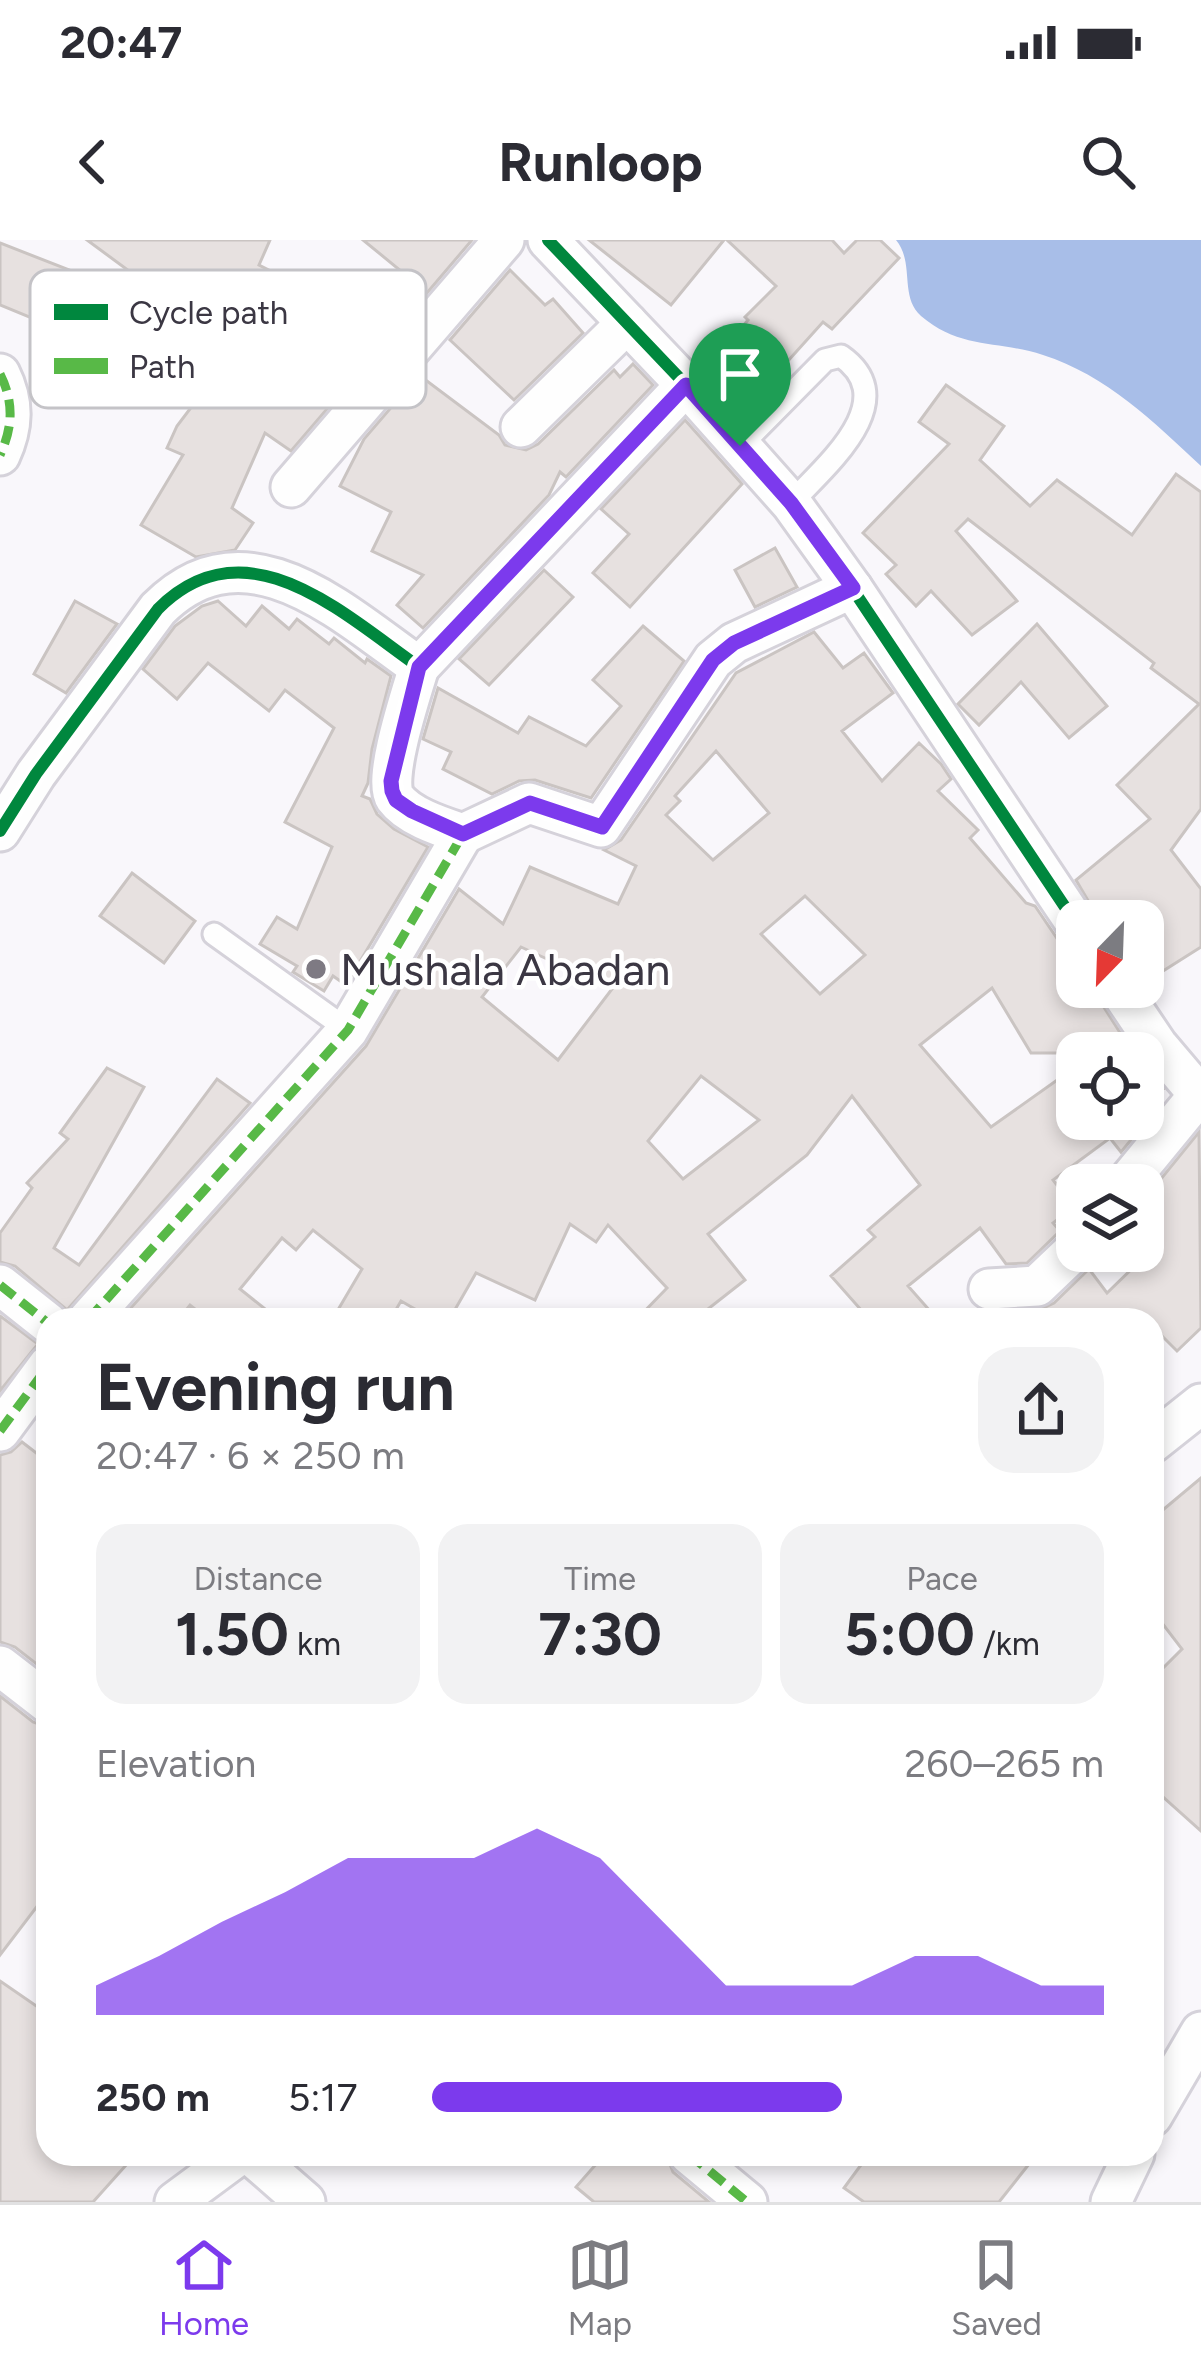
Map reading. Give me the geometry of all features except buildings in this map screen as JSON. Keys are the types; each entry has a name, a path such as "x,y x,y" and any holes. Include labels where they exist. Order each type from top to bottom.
{"street":[{"path":"426,330 504,240"},
{"path":"548,240 791,503 1060,900"},
{"path":"521,427 627,323"},
{"path":"0,374 12,410 0,455"},
{"path":"463,834 412,811 392,791 419,667 686,385"},
{"path":"291,487 359,408"},
{"path":"0,831 36,774 158,609 179,587 200,577 275,575 319,596 419,667"},
{"path":"99,1308 348,1030 463,834 530,803 602,827 713,660 734,643 853,588"},
{"path":"1132,1008 1200,1096 1143,1164"},
{"path":"989,1289 1037,1286 1056,1268"},
{"path":"0,1286 36,1314"},
{"path":"0,1431 36,1382"},
{"path":"1164,1433 1201,1404"},
{"path":"0,1666 36,1694"},
{"path":"1164,2095 1201,2032"},
{"path":"175,2202 224,2166"},
{"path":"264,2166 305,2202"},
{"path":"704,2166 747,2202"},
{"path":"1112,2202 1128,2166"}],"lane":[{"path":"740,446 826,360 841,356 855,366 863,388 861,422 791,503"},
{"path":"214,934 348,1030"}],"water":[{"path":"896,240 1201,240 1201,466 1128,402 1088,375 1026,350 965,339 921,316 910,299 905,259"}],"marked path":[{"path":"0,374 10,414 0,455"},
{"path":"99,1308 348,1030 463,834"},
{"path":"0,1285 36,1314"},
{"path":"0,1431 36,1382"},
{"path":"704,2166 747,2202"}],"cycle path":[{"path":"548,240 791,503 1060,900"},
{"path":"0,831 36,774 158,609 191,584 225,573 259,574 293,585 326,602 419,667 686,385"},
{"path":"419,667 392,773 392,788 401,805 463,834 529,803 601,827 713,660 734,643 852,588"}],"place":[{"name":"Mushala Abadan","path":"316,969"}],"route":[{"path":"686,385 740,446 791,503 853,588 734,643 713,660 602,827 530,803 463,834 396,800 391,781 419,667 686,385"}]}
